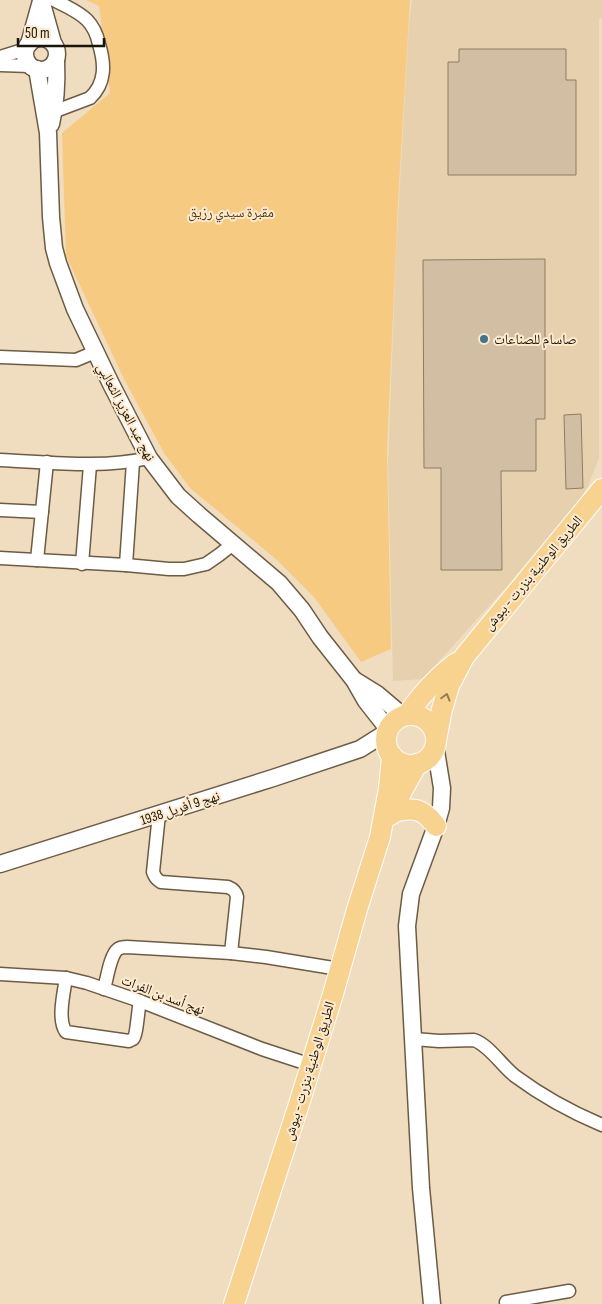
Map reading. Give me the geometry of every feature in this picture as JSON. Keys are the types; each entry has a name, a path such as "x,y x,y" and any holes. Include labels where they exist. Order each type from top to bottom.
{"main road":[{"name":"الطريق الوطنية بنزرت - ببوش","path":"436,743 449,686 464,657 602,489"},
{"name":"الطريق الوطنية بنزرت - ببوش","path":"396,723 445,671 464,657"},
{"path":"419,716 428,722 434,730 436,743 429,758 419,763 406,764 398,761 390,754 386,739 396,723 419,716"},
{"name":"الطريق الوطنية بنزرت - ببوش","path":"234,1304 311,1065 380,837 389,788 390,754"},
{"name":"الطريق الوطنية بنزرت - ببوش","path":"380,837 402,791 419,763"},
{"path":"393,812 405,809 416,810 426,815 436,826"}],"street":[{"path":"0,65 43,70 56,60 57,51 53,43 45,0"},
{"path":"34,68 27,61 25,55 45,0"},
{"path":"45,0 78,12 92,26 96,32 104,64 101,82 97,91 90,98 53,112"},
{"path":"0,57 27,47 34,40 41,38 48,39 53,43"},
{"name":"نهج عبد العزيز الثعالبي","path":"48,133 56,85 56,60"},
{"name":"نهج عبد العزيز الثعالبي","path":"34,68 48,133 51,217 54,248 58,263 75,309 141,460 178,496 279,583 302,610 320,637 354,680 366,701 396,723"},
{"path":"0,357 76,360 95,352"},
{"path":"0,460 90,465 141,460 126,565"},
{"path":"37,560 47,462"},
{"path":"82,564 90,465"},
{"path":"0,510 42,512"},
{"path":"0,558 184,569 206,564 233,544"},
{"path":"360,749 396,723"},
{"path":"432,1304 421,1188 407,926 411,894 441,808 442,788 436,743"},
{"path":"360,749 390,754"},
{"name":"نهج 9 أفريل 1938","path":"0,864 360,749"},
{"path":"419,763 430,769 442,788"},
{"path":"159,814 154,877 161,882 228,887 233,889 237,897 231,954"},
{"path":"104,989 112,959 118,949 122,947 231,954 339,969"},
{"name":"نهج أسد بن الفرات","path":"0,974 66,978 104,989 140,1001 262,1050 311,1065"},
{"path":"66,978 62,1024 66,1032 132,1040 136,1030 140,1001"},
{"path":"414,1039 478,1041 510,1072 535,1090 602,1126"},
{"path":"506,1300 569,1291"}],"shaded area":[{"path":"412,0 602,0 602,18 599,19 599,458 588,486 570,517 423,679 393,681 388,464 396,253"}],"green space":[{"name":"مقبرة سيدي رزيق","path":"86,0 410,0 398,202 387,451 391,649 361,662 314,597 277,560 190,488 164,453 124,379 66,256 62,133 110,93 99,6"}],"building":[{"path":"459,49 566,49 566,80 576,80 576,175 448,175 448,62 459,62"},
{"name":"صاسام للصناعات","path":"545,259 545,419 536,419 536,471 501,471 502,570 441,570 441,468 424,468 423,260"},
{"path":"581,414 583,488 566,489 564,415"}],"place":[{"name":"صاسام للصناعات","path":"484,339"}]}
